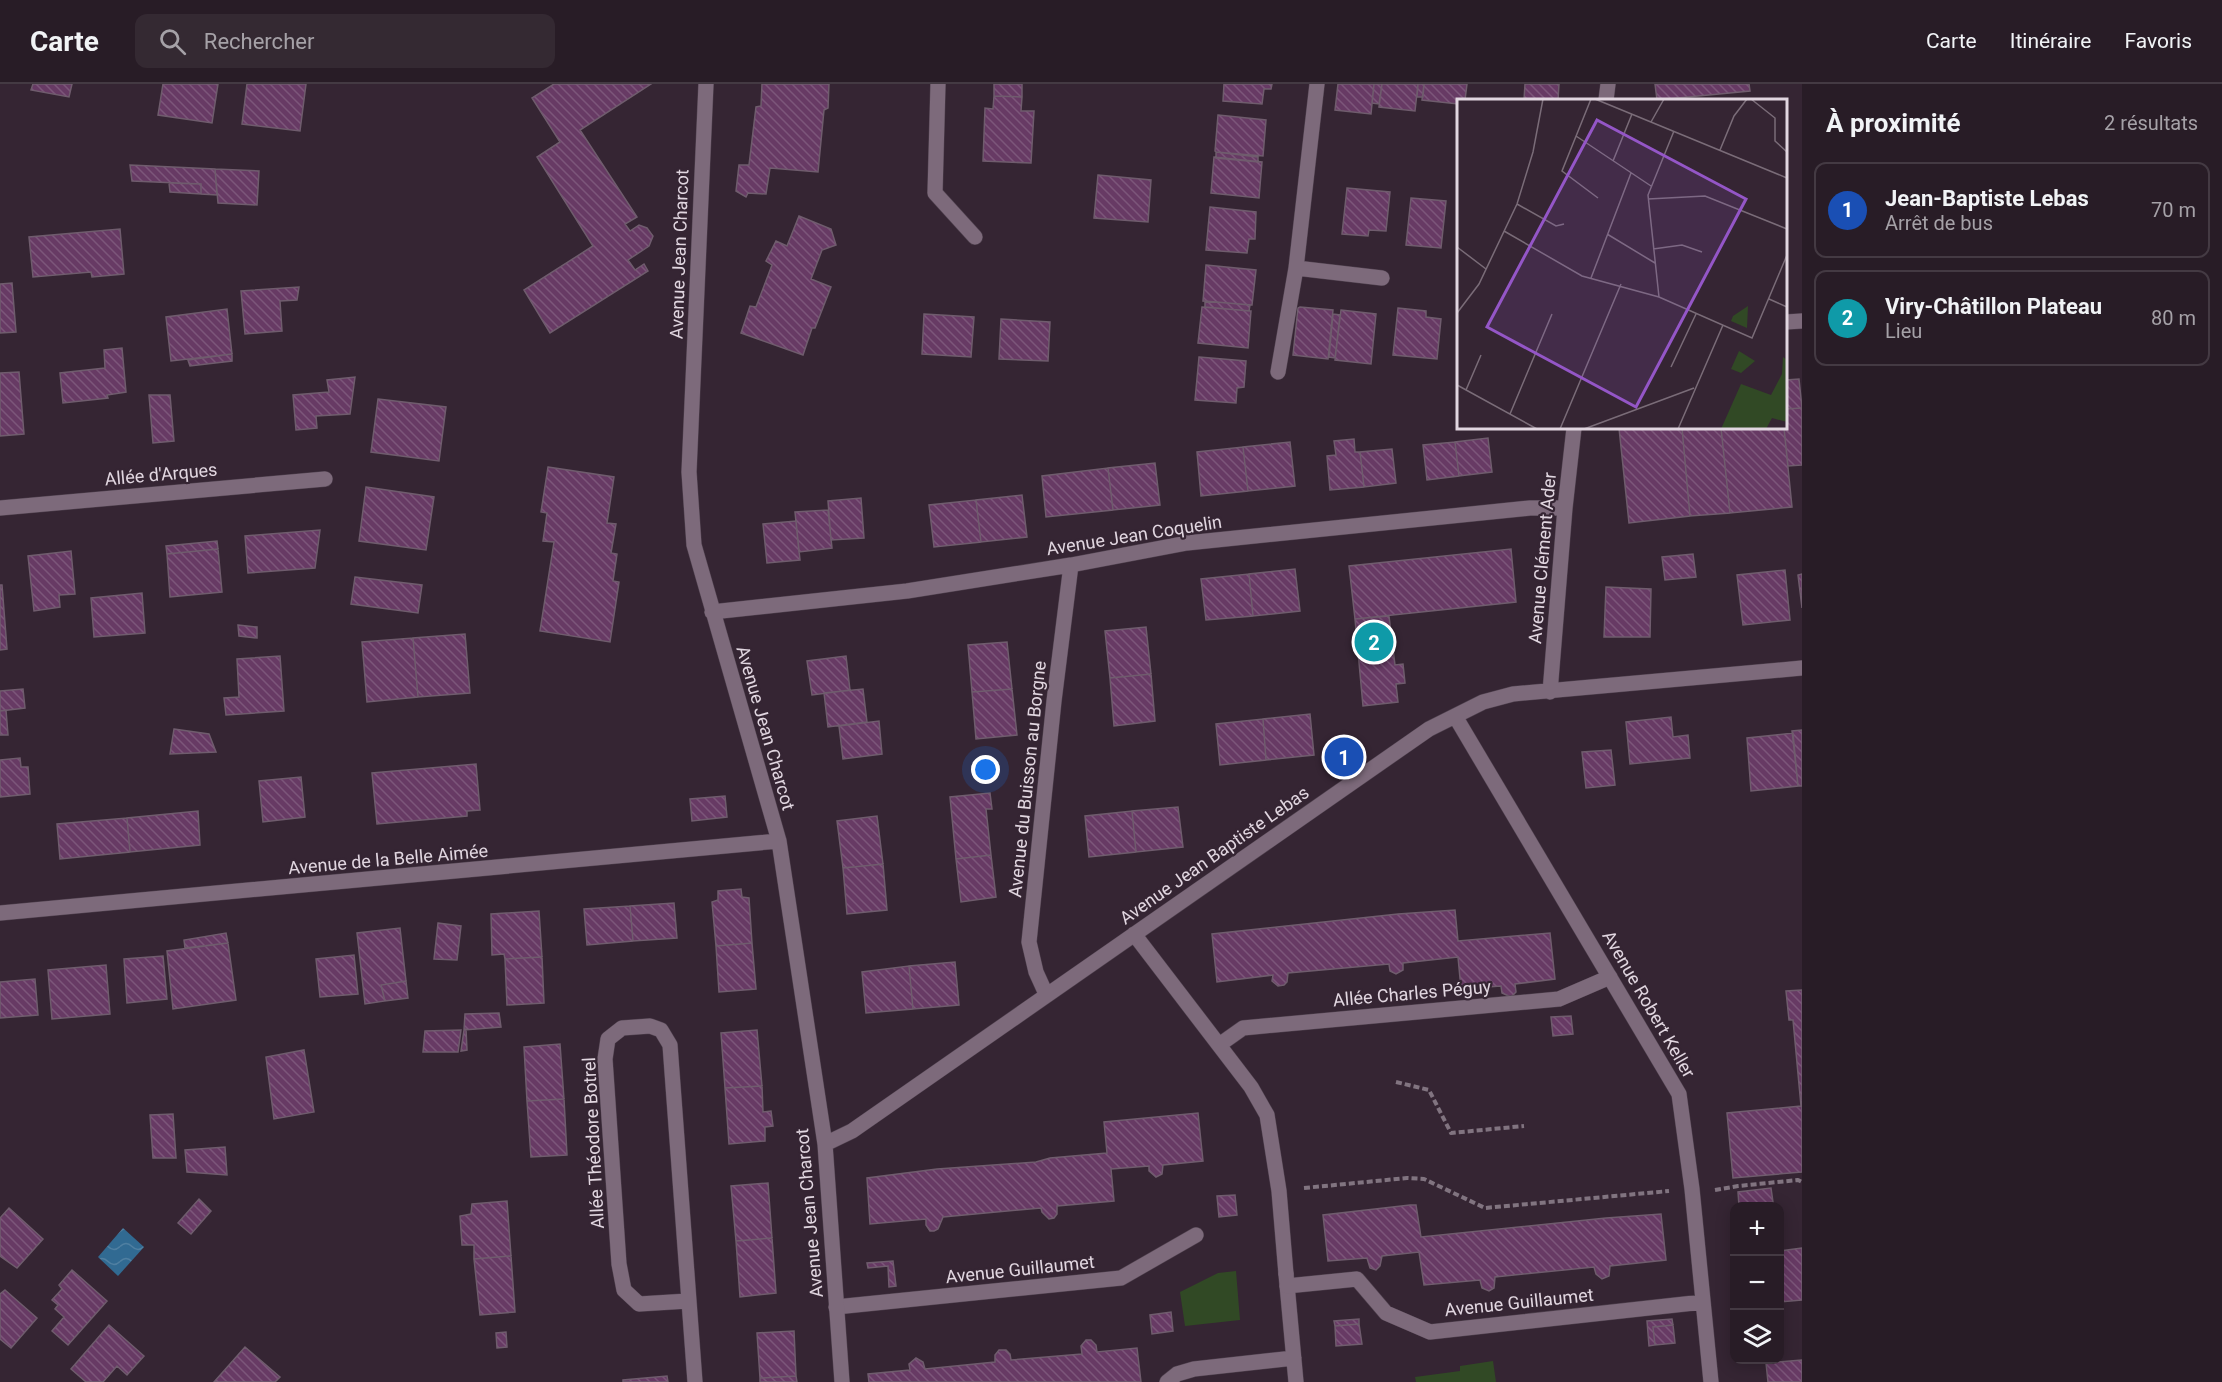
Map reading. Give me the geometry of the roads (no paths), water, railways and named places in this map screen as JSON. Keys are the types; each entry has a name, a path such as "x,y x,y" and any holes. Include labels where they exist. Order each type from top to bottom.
{"street":[{"name":"Avenue Jean Charcot","path":"706,84 689,472 694,545 779,841 825,1144 842,1382"},
{"path":"938,84 935,193 975,237"},
{"path":"1278,372 1296,268 1317,84"},
{"path":"1606,99 1608,84"},
{"path":"1296,268 1382,278"},
{"path":"1787,322 1802,321"},
{"name":"Avenue Clément Ader","path":"1550,692 1564,508 1574,429"},
{"name":"Allée d'Arques","path":"0,508 325,479"},
{"name":"Avenue Jean Coquelin","path":"712,612 907,591 1071,565 1187,543 1530,508 1564,508"},
{"name":"Avenue du Buisson au Borgne","path":"1046,994 1036,972 1029,942 1071,565"},
{"name":"Avenue Jean Baptiste Lebas","path":"825,1144 852,1131 1429,729 1483,702 1513,694 1802,668"},
{"name":"Avenue Robert Keller","path":"1455,716 1679,1094 1711,1382"},
{"name":"Avenue de la Belle Aimée","path":"0,913 779,841"},
{"path":"1134,934 1251,1088 1267,1115 1279,1191 1296,1382"},
{"name":"Allée Charles Péguy","path":"1219,1045 1243,1028 1559,999 1610,977"},
{"name":"Allée Théodore Botrel","path":"688,1301 639,1304 624,1290 619,1264 605,1059 608,1039 622,1028 650,1026 661,1030 670,1045 695,1382"},
{"name":"Avenue Guillaumet","path":"836,1307 1121,1278 1196,1235"},
{"name":"Avenue Guillaumet","path":"1286,1280 1357,1279 1386,1313 1430,1332 1703,1302"},
{"path":"1167,1382 1177,1374 1194,1369 1294,1358"}],"water":[{"path":"123,1228 144,1247 118,1276 98,1257"}],"place":[{"name":"Viry-Châtillon Plateau","path":"1374,642"},
{"name":"Jean-Baptiste Lebas","path":"1344,757"}]}
